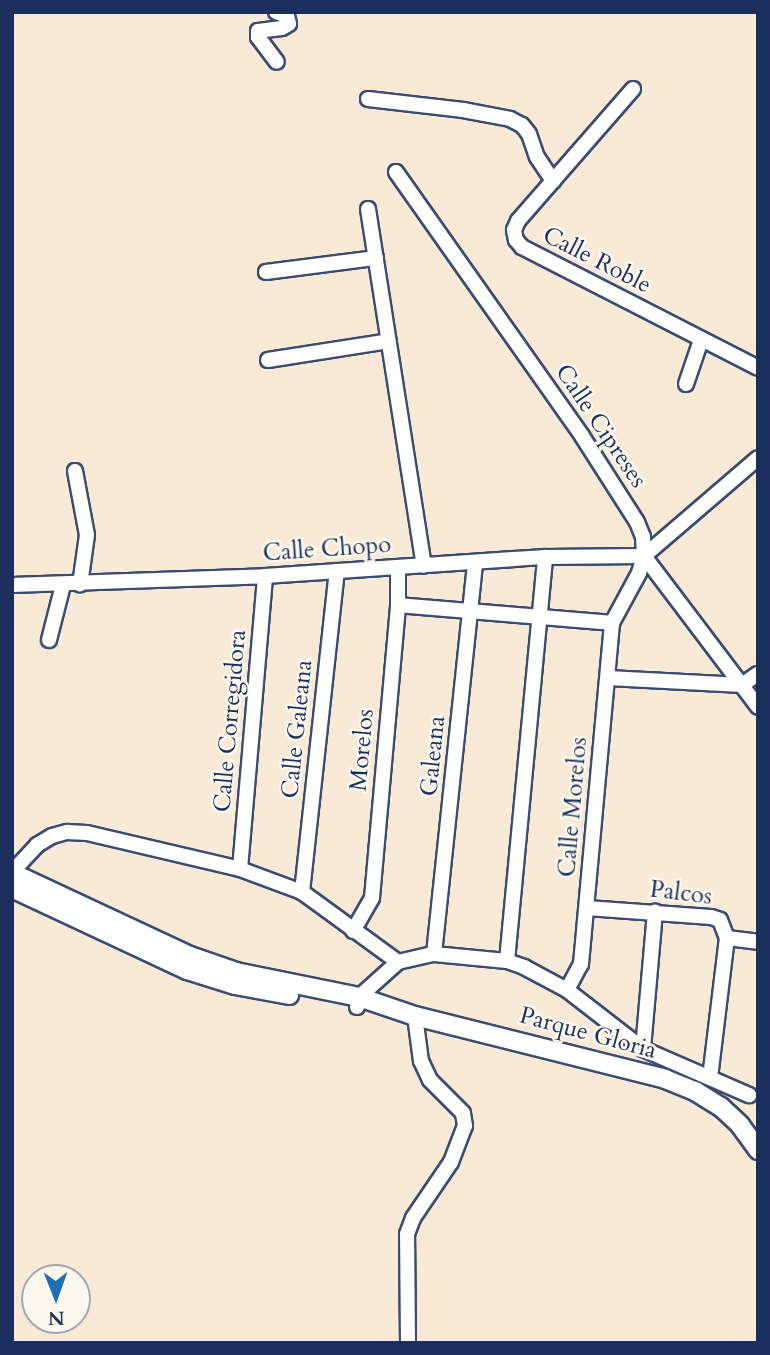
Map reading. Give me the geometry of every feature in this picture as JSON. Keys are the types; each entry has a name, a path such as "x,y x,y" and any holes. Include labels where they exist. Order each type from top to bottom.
{"main road":[{"name":"Parque Gloria","path":"12,873 190,956 236,972 665,1079 695,1091 720,1107 740,1125 758,1150"},
{"name":"Parque Gloria","path":"12,888 187,970 235,985 358,1002"}],"street":[{"path":"276,12 287,16 289,24 282,28 258,31 258,37 277,62"},
{"name":"Calle Roble","path":"633,89 518,221 514,230 516,240 522,247 758,368"},
{"path":"368,100 463,110 510,119 522,125 529,134 537,157 553,181"},
{"name":"Calle Cipreses","path":"396,172 582,436 637,522 643,537 644,556 758,707"},
{"path":"368,209 424,566"},
{"path":"266,272 376,258"},
{"path":"686,384 701,340"},
{"path":"268,360 389,341"},
{"path":"644,556 757,459"},
{"path":"75,471 87,535 80,585"},
{"name":"Calle Chopo","path":"12,585 80,585 265,576 545,557 644,556"},
{"name":"Calle Morelos","path":"567,990 580,964 587,908 612,623 639,573 644,556"},
{"path":"541,617 545,557"},
{"name":"Galeana","path":"435,954 475,562"},
{"name":"Morelos","path":"353,931 372,898 398,605 398,567"},
{"name":"Calle Galeana","path":"303,892 338,571"},
{"name":"Calle Corregidora","path":"240,869 265,576"},
{"path":"49,640 63,585"},
{"path":"398,605 612,623"},
{"name":"Calle Morelos","path":"507,961 541,617"},
{"path":"608,678 742,685 758,674"},
{"path":"12,873 18,854 52,836 67,832 87,833 240,869 303,892 398,962"},
{"name":"Palcos","path":"587,908 711,916 720,920 727,938 758,942"},
{"path":"643,1049 655,912"},
{"path":"710,1079 727,938"},
{"path":"358,1002 398,962 435,954 507,961 567,990 643,1049 710,1079 753,1094"},
{"path":"408,1343 407,1234 418,1211 451,1162 465,1126 463,1112 430,1080 421,1061 415,1016"},
{"path":"720,1107 753,1094"}]}
